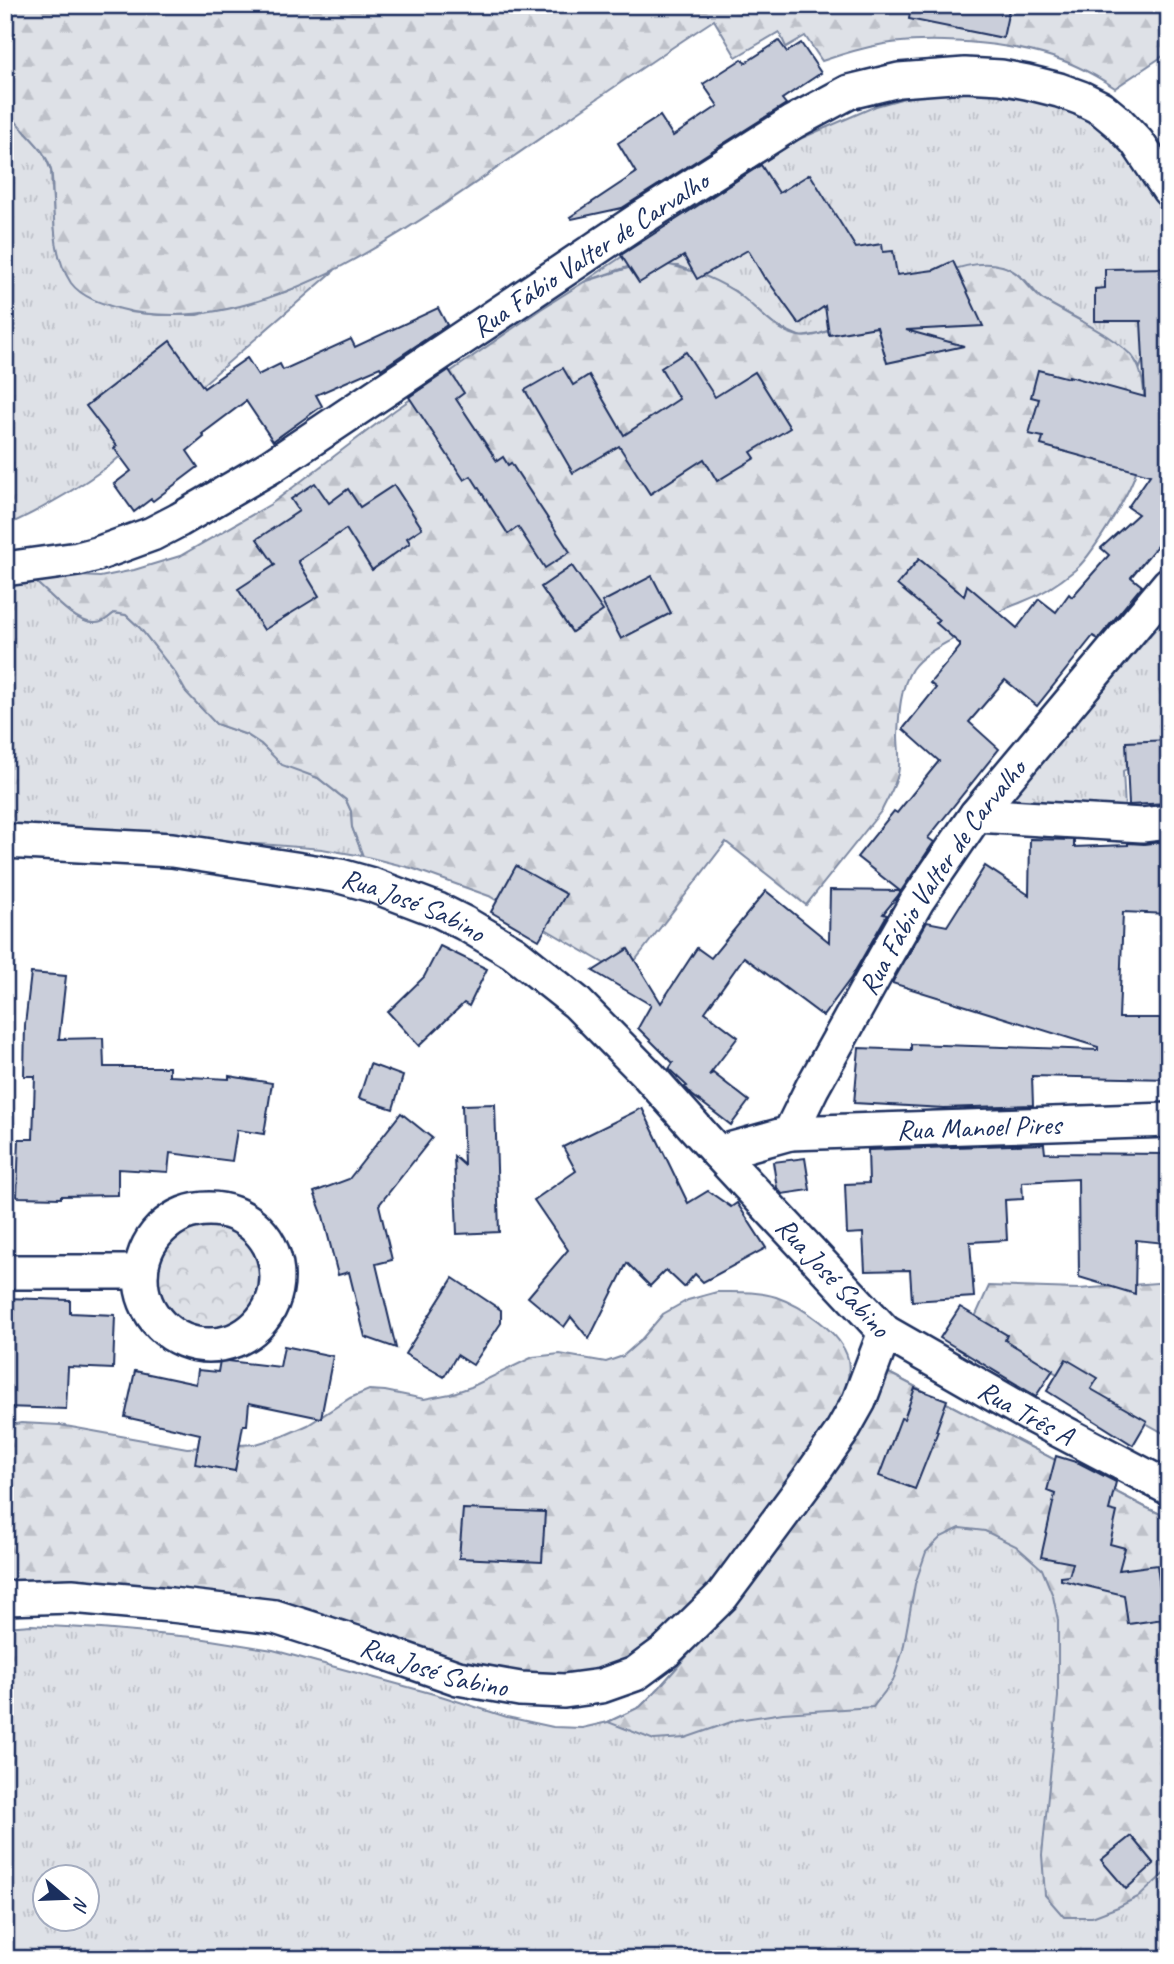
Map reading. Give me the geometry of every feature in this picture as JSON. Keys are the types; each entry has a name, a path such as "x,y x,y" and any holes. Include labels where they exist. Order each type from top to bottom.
{"street":[{"name":"Rua Fábio Valter de Carvalho","path":"5,569 78,559 152,534 179,520 270,467 652,212 793,122 849,92 899,80 965,75 1001,77 1059,90 1101,108 1119,123 1137,142 1169,190"},
{"name":"Rua Fábio Valter de Carvalho","path":"790,1133 812,1088 917,901 976,815 1169,583"},
{"path":"976,815 1142,824 1169,822"},
{"name":"Rua José Sabino","path":"5,841 172,850 340,876 438,910 513,952 576,1002 649,1076 885,1332 859,1401 841,1433 722,1596 656,1659 635,1674 600,1686 564,1691 520,1689 458,1678 275,1618 72,1596 5,1598"},
{"name":"Rua Manoel Pires","path":"790,1133 1169,1120"},
{"path":"718,1153 790,1133"},
{"path":"212,1209 245,1219 262,1234 273,1255 277,1278 273,1300 264,1318 257,1325 233,1341 204,1346 176,1337 154,1318 144,1301 141,1272 147,1249 160,1230 178,1216 212,1209"},
{"path":"5,1272 141,1272"},
{"name":"Rua Três A","path":"885,1332 1030,1415 1169,1488"}],"green space":[{"path":"5,5 1169,5 1169,52 1115,88 1058,59 1009,47 956,41 884,44 822,61 805,36 786,47 779,32 736,57 714,20 436,209 352,260 309,282 264,299 219,311 161,315 127,311 94,300 81,293 65,273 56,241 51,170 42,152 16,122 5,102"},
{"path":"1010,92 1077,107 1124,145 1156,198 1167,231 1169,282 1140,368 1132,356 1116,343 1041,299 1026,281 1002,266 968,266 860,319 819,334 801,337 774,325 735,291 678,266 633,265 584,282 795,141 876,106 919,94"},
{"path":"5,104 43,151 51,171 55,232 60,260 130,312 197,315 285,292 335,270 110,465 59,498 5,526"},
{"path":"650,261 683,268 714,280 734,291 780,328 803,337 817,335 859,319 948,271 984,264 1002,266 1021,277 1034,293 1045,301 1105,335 1127,351 1140,370 1144,419 1133,480 1107,528 1082,563 1063,580 1043,592 1006,608 931,652 912,669 901,701 899,769 893,788 882,810 806,905 726,842 624,975 489,896 411,868 363,856 352,827 351,811 346,800 318,778 282,765 261,744 247,735 216,724 186,692 176,674 140,628 126,615 114,613 100,623 86,622 69,612 30,577 100,577 180,556 271,504 395,410 584,282"},
{"path":"30,577 69,612 86,622 100,622 114,613 126,615 140,628 176,674 186,692 216,724 247,735 269,752 318,778 346,800 351,811 352,827 363,856 273,845 5,829 5,581"},
{"path":"1169,613 1169,745 1123,771 1125,809 1008,803"},
{"path":"208,1217 231,1222 251,1235 264,1255 269,1278 264,1301 251,1321 231,1334 208,1339 185,1334 165,1321 152,1301 147,1278 152,1255 165,1235 185,1222"},
{"path":"1169,1282 1169,1436 971,1326 989,1286 1079,1289"},
{"path":"717,1292 769,1295 808,1313 829,1330 844,1349 849,1367 847,1383 833,1422 705,1593 650,1644 622,1661 586,1674 541,1677 465,1662 331,1617 273,1602 137,1585 5,1585 5,1426 21,1423 60,1425 187,1448 256,1444 308,1425 350,1398 369,1390 424,1399 471,1387 533,1357 560,1354 606,1362 623,1356 663,1314 688,1300"},
{"path":"887,1372 1169,1518 1169,1959 5,1959 5,1627 31,1625 101,1629 192,1637 273,1650 507,1717 553,1727 582,1728 608,1722 640,1707 711,1629"},
{"path":"887,1372 1169,1518 1169,1869 1140,1896 1118,1907 1092,1917 1064,1917 1045,1895 1042,1855 1058,1697 1058,1620 1053,1596 1042,1569 1016,1546 985,1531 960,1528 941,1537 926,1552 915,1584 903,1650 893,1681 873,1707 783,1713 737,1720 685,1738 654,1740 608,1722 640,1707 711,1629"}],"building":[{"path":"911,5 1010,5 1003,38 909,19"},
{"path":"779,41 787,52 801,43 821,73 782,99 786,104 622,208 572,219 570,217 636,173 618,143 660,116 673,136 718,106 703,84 742,59 745,63"},
{"path":"761,165 779,193 810,174 856,248 882,244 883,252 893,251 897,275 934,270 953,261 983,326 906,330 964,346 887,363 877,327 829,335 825,306 799,324 765,279 748,250 697,279 684,256 639,283 621,255"},
{"path":"1169,268 1169,537 1166,535 1131,577 1142,586 1098,639 1093,636 1037,706 1005,680 969,722 999,749 928,838 934,842 897,897 883,914 887,915 851,978 823,1016 744,957 705,1012 738,1037 709,1075 713,1073 749,1101 731,1125 692,1095 685,1087 687,1086 669,1069 673,1063 638,1028 651,1005 593,971 628,949 661,1003 697,948 711,958 766,891 829,942 830,890 900,891 857,857 939,761 903,729 936,688 930,683 960,644 936,623 939,620 897,585 919,559 964,596 967,585 1017,628 1039,599 1056,612 1069,594 1072,597 1109,555 1101,548 1138,514 1128,507 1150,475 1041,445 1043,437 1029,434 1039,399 1031,397 1038,370 1145,397 1141,321 1095,321 1095,289 1105,288 1105,269"},
{"path":"438,308 447,325 381,369 380,367 316,395 322,406 273,441 246,401 202,434 204,437 187,451 198,467 153,501 151,499 134,512 114,484 131,471 114,448 117,446 86,406 170,341 204,388 247,358 258,375 280,364 283,370 351,339 355,347"},
{"path":"686,352 715,397 755,372 790,428 751,452 755,458 717,481 704,459 650,494 619,446 573,473 525,390 563,368 573,385 589,375 624,435 679,399 661,368"},
{"path":"449,370 464,393 456,399 497,461 503,457 508,465 511,463 570,552 545,568 518,527 508,534 471,476 464,480 409,397"},
{"path":"315,483 329,503 348,489 360,507 394,485 422,528 407,538 410,543 372,570 346,529 298,561 319,596 264,630 238,589 275,565 257,539 299,511 291,499"},
{"path":"572,566 603,611 572,632 541,587"},
{"path":"652,576 671,613 621,639 602,602"},
{"path":"1169,740 1169,803 1129,805 1126,742"},
{"path":"1030,839 1074,840 1074,847 1169,841 1169,914 1123,912 1119,1018 1160,1018 1160,1044 1169,1044 1169,1079 1032,1076 1033,1105 944,1108 854,1103 859,1048 911,1050 911,1044 1098,1050 1098,1047 892,983 927,922 947,926 985,866 1029,895"},
{"path":"516,866 566,894 539,940 491,912"},
{"path":"440,946 487,969 469,1006 464,1003 419,1046 388,1012 424,977"},
{"path":"31,973 66,976 59,1039 103,1038 104,1067 169,1067 169,1076 229,1079 229,1076 272,1083 264,1134 237,1130 232,1161 170,1153 168,1172 118,1169 118,1195 17,1197 19,1139 33,1139 35,1076 24,1076 25,1025"},
{"path":"370,1064 403,1076 393,1109 359,1098"},
{"path":"495,1104 499,1232 457,1234 454,1156 464,1165 462,1105"},
{"path":"642,1108 688,1203 708,1191 731,1207 737,1203 766,1248 703,1282 695,1274 684,1287 666,1270 650,1286 627,1263 589,1339 571,1317 564,1327 528,1297 568,1250 534,1200 576,1171 563,1147"},
{"path":"401,1113 432,1138 379,1205 392,1260 376,1264 396,1348 365,1337 349,1272 338,1275 314,1192 349,1179"},
{"path":"1044,1144 1045,1153 1169,1154 1169,1225 1165,1243 1136,1240 1135,1294 1079,1277 1078,1179 1022,1182 1023,1199 1005,1200 1007,1240 970,1242 974,1297 912,1301 910,1270 865,1271 863,1233 847,1234 845,1184 869,1183 868,1150"},
{"path":"805,1158 810,1190 782,1194 777,1188 773,1162"},
{"path":"453,1278 501,1310 501,1323 473,1365 457,1355 444,1377 405,1354"},
{"path":"5,1298 70,1300 70,1313 115,1315 113,1369 68,1367 66,1409 5,1407"},
{"path":"960,1307 1007,1335 1005,1340 1053,1370 1036,1396 940,1338"},
{"path":"284,1346 333,1356 321,1418 249,1403 247,1425 243,1425 235,1471 195,1464 200,1434 125,1417 135,1371 196,1384 198,1370 218,1372 220,1360 280,1367"},
{"path":"1066,1359 1098,1378 1091,1389 1147,1421 1133,1445 1047,1391"},
{"path":"915,1388 947,1400 915,1489 879,1476"},
{"path":"1056,1456 1079,1463 1116,1482 1109,1510 1117,1512 1110,1544 1125,1548 1119,1570 1157,1565 1164,1619 1128,1624 1124,1595 1061,1580 1061,1577 1069,1576 1073,1563 1041,1557 1055,1494 1047,1491"},
{"path":"463,1509 545,1512 542,1562 459,1558"},
{"path":"1131,1836 1154,1864 1126,1889 1101,1860"}]}
